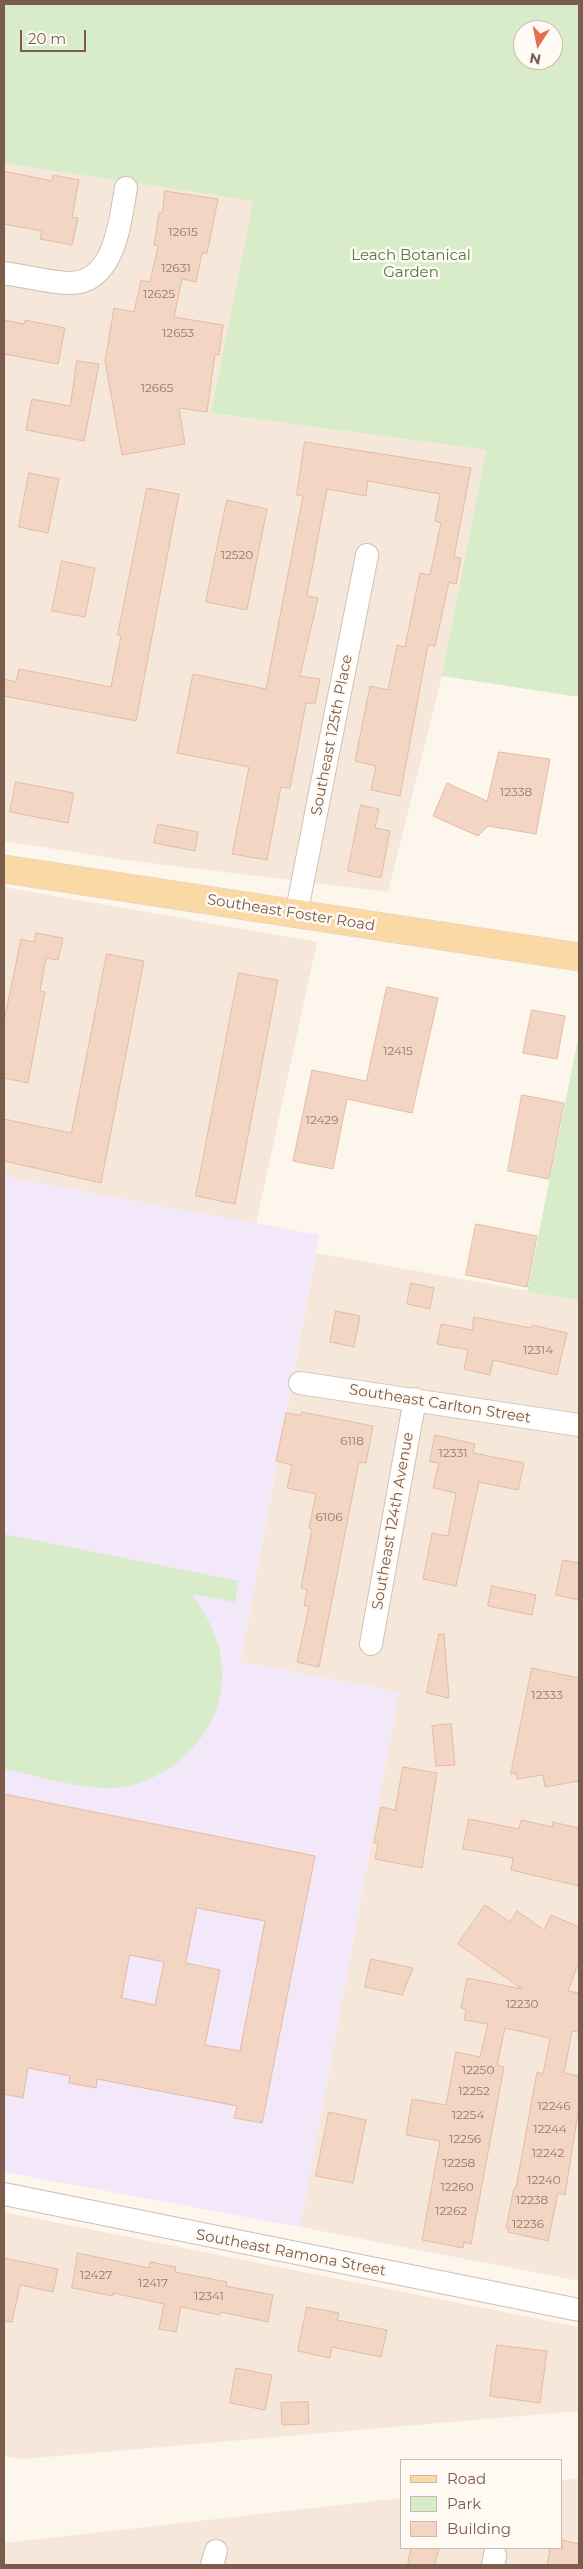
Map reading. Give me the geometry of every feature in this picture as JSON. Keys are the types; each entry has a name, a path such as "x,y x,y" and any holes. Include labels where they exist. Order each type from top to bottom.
{"main road":[{"name":"Southeast Foster Road","path":"4,869 579,958"}],"street":[{"path":"4,272 70,283 90,277 103,266 116,244 126,188"},
{"name":"Southeast 125th Place","path":"296,915 367,555"},
{"name":"Southeast Carlton Street","path":"300,1383 579,1425"},
{"name":"Southeast 124th Avenue","path":"371,1644 415,1399"},
{"name":"Southeast Ramona Street","path":"4,2194 579,2310"}],"shaded area":[{"path":"4,162 253,201 211,413 486,450 442,676 388,892 118,859 4,841"},
{"path":"4,887 317,942 256,1224 4,1177"},
{"path":"4,1177 319,1235 240,1662 399,1692 300,2227 4,2172"},
{"path":"316,1253 579,1300 579,2281 300,2227 399,1692 240,1662"},
{"path":"4,2212 579,2327 579,2411 22,2459 4,2456"},
{"path":"579,2478 579,2565 4,2565 4,2543 400,2498 400,2549 563,2549 563,2480"}],"green space":[{"name":"Leach Botanical Garden","path":"4,4 579,4 579,697 442,676 486,450 211,413 253,201 4,163"},
{"path":"579,1034 579,1300 527,1292"},
{"path":"4,1534 239,1581 235,1602 191,1594 209,1621 217,1641 222,1673 220,1694 215,1713 206,1731 193,1748 178,1762 143,1782 109,1788 79,1785 4,1769"}],"building":[{"path":"4,171 52,181 53,175 79,180 72,217 78,218 72,245 40,239 42,231 4,224"},
{"path":"165,191 218,199 207,253 202,253 196,282 182,279 174,317 223,325 219,355 215,354 207,412 179,408 185,444 122,455 105,361 114,308 134,312 141,280 150,282 158,246 154,245 159,213 162,213"},
{"path":"4,320 24,324 25,320 65,328 58,364 4,354"},
{"path":"77,361 99,364 84,441 26,430 32,399 70,406"},
{"path":"305,442 471,468 454,557 461,558 456,584 449,582 435,646 428,645 400,796 371,790 376,766 355,761 370,686 388,690 397,645 405,647 420,573 430,575 441,523 435,521 440,494 368,481 366,496 327,489 307,596 318,598 300,676 320,679 315,704 306,703 290,788 281,787 267,860 232,854 249,767 177,753 193,674 266,689 303,496 297,495"},
{"path":"29,473 59,479 48,533 19,527"},
{"path":"147,488 179,494 136,721 4,696 4,679 16,682 19,669 111,687 121,636 118,635"},
{"path":"227,500 267,509 247,610 206,602"},
{"path":"62,561 95,568 85,617 52,611"},
{"path":"499,752 550,759 536,834 488,826 478,836 433,816 447,783 487,801"},
{"path":"16,782 74,793 68,823 10,812"},
{"path":"361,805 379,809 375,828 390,831 381,878 348,871"},
{"path":"158,824 198,832 195,851 154,843"},
{"path":"36,933 63,938 58,960 46,958 40,991 45,992 28,1083 4,1078 4,1021 21,939 34,942"},
{"path":"107,954 144,961 101,1183 4,1161 4,1119 71,1133"},
{"path":"239,973 278,980 235,1204 196,1196"},
{"path":"387,987 438,998 412,1113 347,1099 333,1169 293,1161 312,1070 366,1081"},
{"path":"532,1010 565,1016 557,1059 523,1053"},
{"path":"522,1095 564,1103 549,1179 508,1171"},
{"path":"476,1224 537,1236 527,1287 466,1275"},
{"path":"411,1283 434,1288 430,1309 407,1304"},
{"path":"336,1311 360,1316 354,1347 330,1342"},
{"path":"474,1317 531,1328 532,1325 567,1333 557,1375 493,1360 490,1375 464,1369 468,1350 437,1344 441,1324 472,1330"},
{"path":"302,1412 373,1426 366,1463 359,1462 319,1667 297,1662 309,1606 304,1606 307,1590 301,1588 312,1529 309,1528 316,1494 287,1488 292,1465 276,1461 286,1413 301,1415"},
{"path":"435,1435 475,1444 473,1453 524,1463 518,1490 479,1482 456,1586 423,1579 432,1533 448,1536 456,1493 433,1488 439,1463 430,1462"},
{"path":"563,1560 579,1563 579,1600 556,1595"},
{"path":"492,1586 536,1595 532,1615 488,1606"},
{"path":"439,1634 444,1634 449,1698 427,1693"},
{"path":"532,1668 579,1678 579,1781 545,1787 543,1775 517,1779 516,1773 511,1774"},
{"path":"451,1724 455,1765 436,1766 432,1726"},
{"path":"403,1767 437,1773 422,1868 375,1859 378,1844 374,1843 381,1807 395,1810"},
{"path":"4,1794 315,1856 262,2123 234,2118 237,2106 97,2079 96,2088 69,2083 70,2076 28,2068 23,2098 4,2094","holes":["197,1908 265,1921 240,2051 205,2045 220,1970 186,1963","130,1955 164,1962 155,2005 122,1998"]},
{"path":"469,1819 519,1829 521,1820 553,1827 552,1822 579,1828 579,1886 511,1870 513,1858 463,1849"},
{"path":"485,1905 510,1922 517,1911 544,1930 551,1915 579,1927 579,1961 568,1991 579,1993 579,2032 572,2031 564,2073 579,2076 579,2106 565,2195 558,2193 548,2241 508,2232 509,2228 506,2228 514,2188 516,2188 537,2072 543,2074 550,2038 505,2028 497,2065 504,2067 471,2244 464,2242 463,2248 422,2240 440,2141 406,2135 412,2099 446,2105 456,2052 480,2057 488,2024 464,2020 466,2009 461,2008 467,1978 522,1989 458,1944"},
{"path":"371,1959 413,1968 402,1995 365,1987"},
{"path":"329,2112 366,2120 353,2183 316,2176"},
{"path":"78,2253 149,2268 150,2262 176,2267 175,2272 227,2282 226,2286 273,2295 268,2322 221,2312 220,2315 181,2307 176,2332 159,2329 164,2304 113,2293 113,2296 72,2288"},
{"path":"4,2258 58,2269 53,2292 20,2285 12,2322 4,2321"},
{"path":"307,2307 339,2313 337,2320 387,2330 381,2357 332,2347 330,2358 298,2351"},
{"path":"497,2345 547,2351 540,2403 490,2396"},
{"path":"236,2368 272,2375 265,2410 230,2403"},
{"path":"308,2402 309,2424 282,2425 281,2403"},
{"path":"563,2540 579,2544 579,2565 547,2565 550,2549 563,2549"},
{"path":"411,2549 439,2549 435,2565 408,2565"}]}
